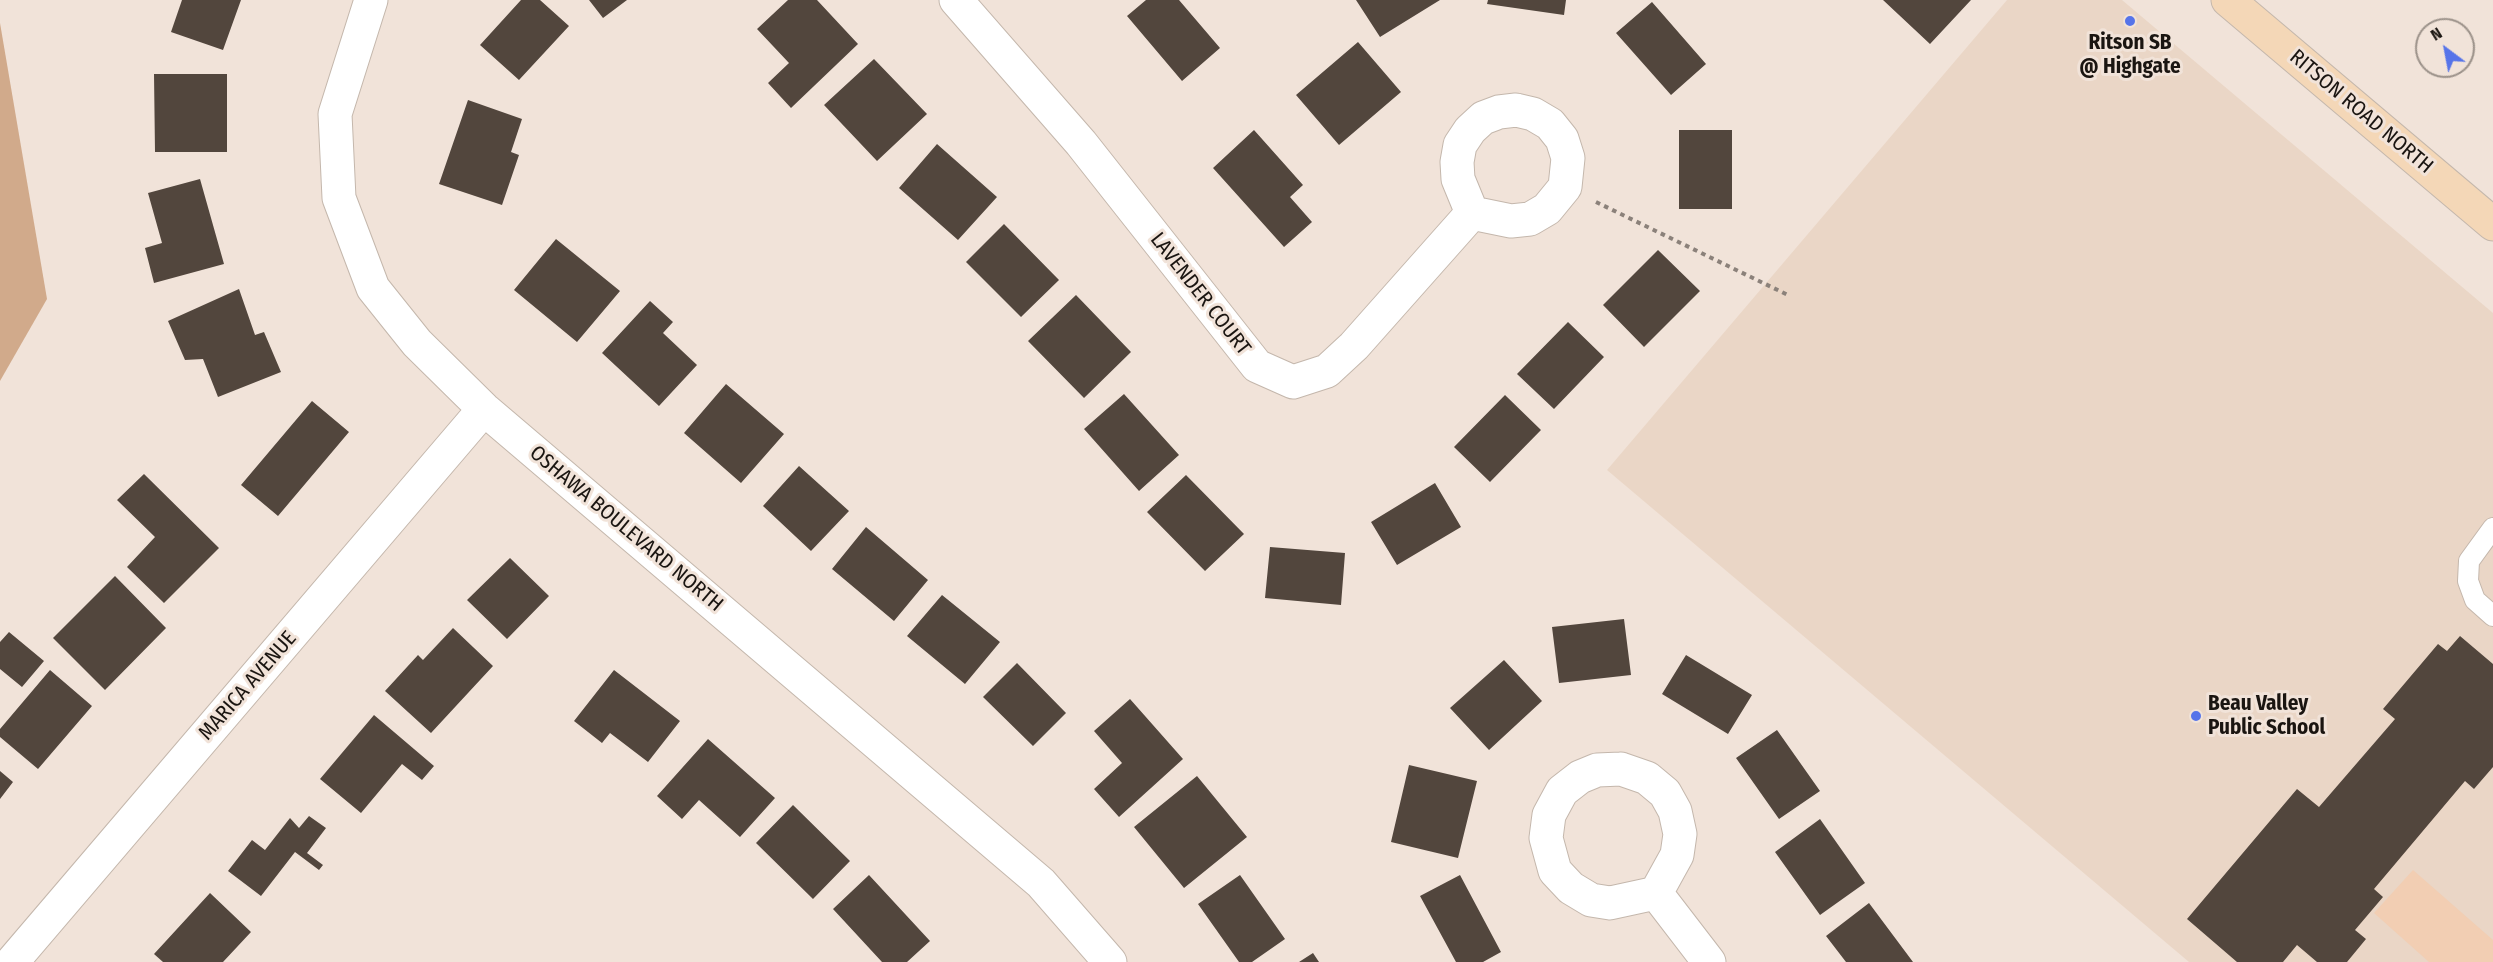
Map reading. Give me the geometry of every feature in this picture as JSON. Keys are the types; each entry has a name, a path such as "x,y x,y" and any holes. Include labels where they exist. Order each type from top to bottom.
{"main road":[{"name":"RITSON ROAD NORTH","path":"2228,0 2493,224"}],"street":[{"name":"OSHAWA BOULEVARD NORTH","path":"371,0 335,114 339,198 373,288 417,343 484,409 1041,883 1110,962"},
{"name":"LAVENDER COURT","path":"956,0 1081,143 1257,366 1293,382 1327,371 1354,346 1472,213"},
{"path":"1516,110 1533,114 1550,124 1562,139 1568,158 1565,187 1547,209 1530,219 1511,221 1472,213 1458,179 1457,162 1460,145 1470,130 1483,118 1499,112 1516,110"},
{"name":"MARICA AVENUE","path":"12,962 484,409"},
{"path":"1621,769 1647,778 1665,793 1675,811 1680,834 1677,855 1656,893 1610,903 1591,900 1571,888 1555,871 1546,838 1549,815 1562,791 1580,777 1597,770 1621,769"},
{"path":"1656,893 1709,962"}],"lane":[{"path":"2493,528 2469,561 2468,581 2475,600 2493,616"}],"path":[{"path":"1565,187 1790,296"}],"shaded area":[{"name":"Beau Valley Public School","path":"2007,0 2122,0 2493,313 2493,962 2189,962 1607,470"},
{"path":"0,23 47,299 0,381"},
{"path":"2413,870 2493,940 2493,962 2429,962 2374,913"}],"building":[{"path":"182,0 241,0 223,50 171,32"},
{"path":"521,0 540,0 569,26 519,80 480,45"},
{"path":"589,0 627,0 603,18"},
{"path":"788,0 817,0 858,44 791,108 768,83 789,63 757,29"},
{"path":"1146,0 1179,0 1220,48 1182,81 1127,16"},
{"path":"1356,0 1440,0 1380,37"},
{"path":"1488,0 1566,0 1564,15 1487,4"},
{"path":"1883,0 1971,0 1930,44"},
{"path":"1652,2 1706,64 1671,95 1616,33"},
{"path":"1358,42 1401,92 1339,145 1296,95"},
{"path":"874,59 927,114 877,161 824,105"},
{"path":"154,74 227,74 227,152 155,152"},
{"path":"468,100 522,119 511,152 519,155 502,205 439,184"},
{"path":"1254,130 1303,185 1290,197 1312,222 1284,247 1213,168"},
{"path":"1679,130 1732,130 1732,209 1679,209"},
{"path":"937,144 997,197 958,240 899,188"},
{"path":"200,179 224,264 154,283 145,248 162,243 148,193"},
{"path":"1004,224 1059,280 1021,317 966,262"},
{"path":"556,239 620,291 577,342 514,290"},
{"path":"1658,250 1700,291 1644,347 1603,305"},
{"path":"239,289 255,335 264,332 281,372 218,397 203,359 185,360 168,321"},
{"path":"1076,295 1131,352 1084,398 1028,341"},
{"path":"650,301 673,322 663,333 697,365 659,406 602,353"},
{"path":"1568,322 1604,357 1554,409 1517,374"},
{"path":"726,384 784,434 741,483 684,433"},
{"path":"1124,394 1179,455 1139,491 1084,429"},
{"path":"1505,395 1541,430 1490,482 1454,447"},
{"path":"312,401 349,432 278,516 241,485"},
{"path":"799,466 849,511 811,551 763,506"},
{"path":"144,474 219,548 164,603 127,567 155,537 117,500"},
{"path":"1186,475 1244,534 1205,571 1147,512"},
{"path":"1435,483 1461,527 1397,565 1371,522"},
{"path":"866,527 928,580 894,621 832,569"},
{"path":"1270,547 1345,553 1341,605 1265,598"},
{"path":"510,558 549,596 507,639 467,600"},
{"path":"115,576 166,628 105,690 53,638"},
{"path":"942,595 1000,642 965,684 907,636"},
{"path":"1624,619 1631,675 1559,683 1552,627"},
{"path":"453,628 493,666 431,733 385,691 418,655 423,660"},
{"path":"9,632 44,661 22,687 0,669 0,642"},
{"path":"2460,636 2493,664 2493,767 2474,789 2465,781 2374,889 2383,897 2355,930 2366,939 2347,962 2317,962 2297,945 2283,962 2237,962 2187,919 2297,789 2319,807 2395,719 2383,709 2438,644 2447,651"},
{"path":"1686,655 1752,695 1728,734 1662,694"},
{"path":"1504,660 1542,701 1489,750 1450,708"},
{"path":"1017,663 1066,713 1033,746 983,697"},
{"path":"50,670 92,706 38,769 0,737 0,729"},
{"path":"614,670 680,721 648,762 610,733 602,743 574,721"},
{"path":"1130,699 1183,759 1119,817 1094,789 1122,763 1094,731"},
{"path":"374,715 434,766 422,780 402,764 361,813 320,779"},
{"path":"1777,730 1820,791 1779,819 1736,758"},
{"path":"708,739 775,798 740,837 699,800 682,819 657,796"},
{"path":"1409,765 1477,781 1458,858 1391,842"},
{"path":"0,771 13,782 0,799"},
{"path":"1197,776 1247,837 1184,888 1134,827"},
{"path":"793,805 850,861 813,899 756,843"},
{"path":"309,816 326,828 307,853 323,865 319,870 295,852 261,896 228,871 252,840 265,850 290,818 299,828"},
{"path":"1820,819 1865,883 1820,915 1775,852"},
{"path":"869,875 930,941 907,962 882,962 833,909"},
{"path":"1240,875 1285,939 1252,962 1239,962 1198,904"},
{"path":"1460,875 1501,952 1483,962 1456,962 1420,896"},
{"path":"210,893 251,932 223,962 163,962 154,954"},
{"path":"1869,903 1913,962 1846,962 1826,936"},
{"path":"1313,953 1319,962 1299,962"}],"place":[{"name":"Ritson SB @ Highgate","path":"2130,21"},
{"name":"Beau Valley Public School","path":"2196,716"}]}
